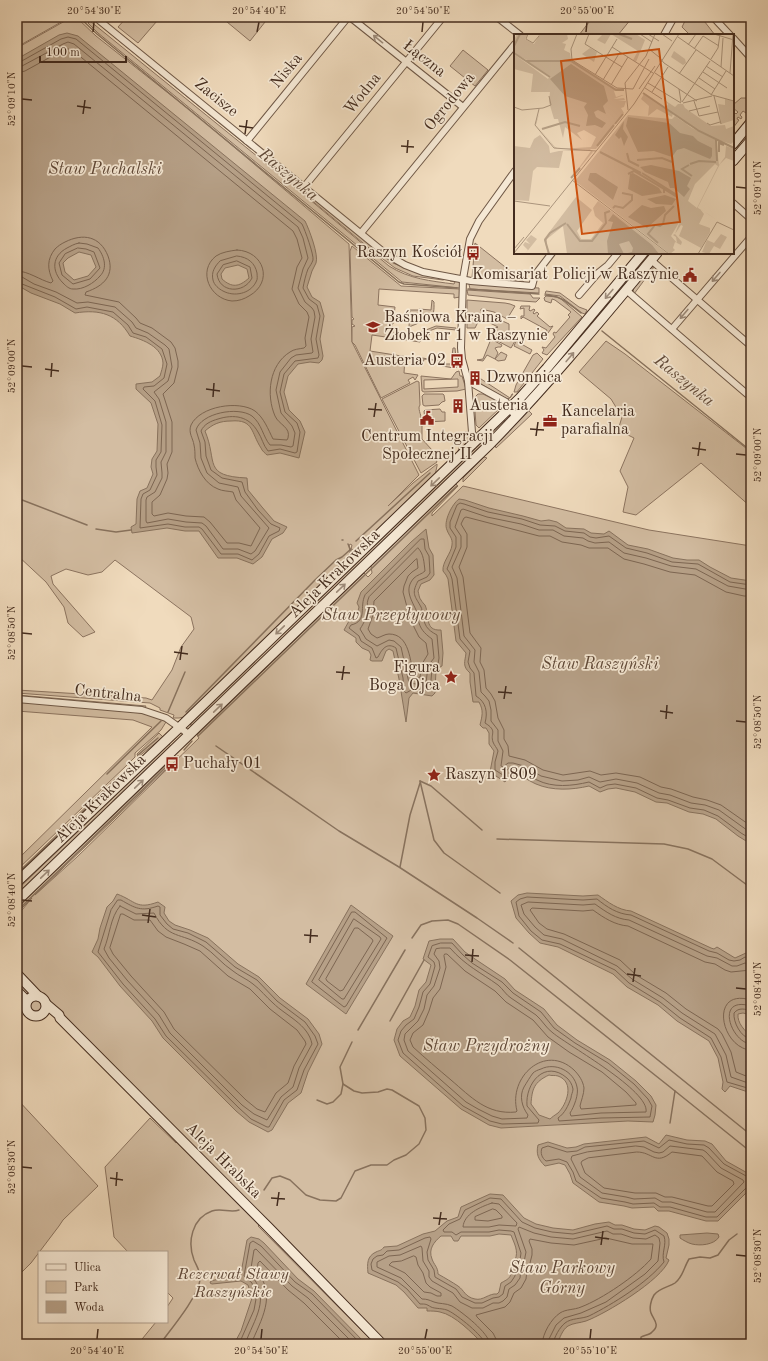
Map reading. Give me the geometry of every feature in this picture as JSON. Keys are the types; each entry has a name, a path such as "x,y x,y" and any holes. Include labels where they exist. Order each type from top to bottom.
{"main road":[{"path":"734,143 751,122"},
{"path":"734,160 751,140"},
{"name":"Aleja Krakowska","path":"17,882 179,728 510,408 542,374 642,254"},
{"name":"Aleja Krakowska","path":"17,901 516,418 557,373 654,256"},
{"path":"17,974 38,996 43,999 46,1004 42,1013 35,1016 29,1013 26,1008 27,1001 31,997 38,996"},
{"path":"17,991 27,1001"},
{"name":"Aleja Hrabska","path":"46,1004 57,1013 60,1018 382,1344"},
{"name":"Aleja Hrabska","path":"42,1013 60,1018"}],"street":[{"name":"Zacisze","path":"95,17 390,257 404,265 423,272 473,281 532,286 536,275 551,254"},
{"name":"Niska","path":"247,141 349,17"},
{"name":"Łączna","path":"349,17 464,107"},
{"name":"Wodna","path":"304,187 443,17"},
{"path":"497,17 519,34"},
{"path":"665,34 674,17"},
{"path":"713,17 729,34"},
{"path":"734,39 751,58"},
{"name":"Ogrodowa","path":"361,233 514,45"},
{"path":"473,445 470,397 468,381 462,361 461,348 464,279 471,235 479,221 512,180"},
{"path":"734,204 751,219"},
{"path":"672,329 751,237"},
{"path":"579,295 617,254"},
{"path":"654,256 697,299 751,346"},
{"path":"626,290 747,394"},
{"path":"468,381 505,401 516,418"},
{"path":"470,397 477,392 485,391"},
{"name":"Centralna","path":"17,699 142,710 166,718 190,735"}],"green space":[{"path":"17,17 70,17 17,47"},
{"path":"72,17 76,17 96,36 196,115 349,244 352,342 419,475 388,506 437,464 435,475 356,551 351,549 352,545 350,544 348,559 184,717 179,718 173,718 174,715 160,710 160,708 150,703 17,693 17,690 146,698 152,700 172,670 181,647 194,629 191,617 115,560 102,572 88,575 66,569 51,576 53,584 95,632 83,637 68,623 64,607 46,582 17,555 17,48"},
{"path":"91,17 252,148 251,149"},
{"path":"127,17 152,17 157,21 138,43 118,27"},
{"path":"221,17 269,17 250,41"},
{"path":"593,17 628,17 631,19 619,34 580,34"},
{"path":"687,17 701,17 714,34 688,34 682,27"},
{"path":"90,21 284,178 389,266 404,274 420,279 454,284 455,282 450,281 449,279 457,280 460,284 460,288 402,282 98,33 88,23"},
{"path":"463,50 488,70 475,86 450,66"},
{"path":"741,98 747,98 751,101 751,107 746,113 743,111 740,115 742,117 741,119 738,117 737,119 739,120 734,127 734,112 736,114 738,112 734,109 734,104"},
{"path":"286,176 393,263 415,272 446,279 443,280 413,276 395,268 297,188 285,177"},
{"path":"475,243 524,282 472,278"},
{"path":"352,246 401,286 460,289 460,297 454,298 454,294 379,289 378,305 395,307 393,324 391,324 393,336 411,336 436,326 456,328 456,330 437,328 429,331 430,334 424,338 421,338 420,342 372,335 370,351 414,358 415,360 420,361 422,358 436,360 436,357 440,357 440,365 439,361 424,359 423,364 412,362 412,358 405,358 404,373 418,375 415,380 413,377 408,380 410,383 381,398 355,345 352,342 352,327 355,326 352,324 352,320 354,319 352,317 350,251"},
{"path":"647,254 652,254 527,402 525,399"},
{"path":"652,267 654,267 634,294 633,288"},
{"path":"469,284 539,288 539,293 470,289"},
{"path":"467,290 530,294 533,298 540,298 536,302 510,300 468,295"},
{"path":"546,291 560,293 579,307 587,310 585,314 560,296 545,294"},
{"path":"546,296 561,299 582,317 547,355 542,353 544,350 542,347 546,348 555,337 553,334 554,332 556,333 570,317 568,315 571,312 555,300 552,299 551,303 545,301 544,298"},
{"path":"432,300 434,302 434,312 430,318 427,319 419,309 431,310"},
{"path":"467,300 505,303 515,306 507,319 494,312 481,309 481,311 509,324 509,332 506,334 515,341 511,348 490,337 496,327 498,327 480,318 475,328 467,328"},
{"path":"521,306 530,306 530,311 534,309 534,314 537,312 539,314 537,316 550,327 553,326 548,333 546,333 547,330 523,317 521,319 521,316 524,316 524,308 520,309"},
{"path":"410,310 418,310 426,320 409,327"},
{"path":"491,339 502,345 501,347 495,348 498,353 495,359 487,355 483,361 477,360 483,359"},
{"path":"516,341 532,350 530,354 514,346"},
{"path":"606,341 625,354 751,452 751,507 701,463 636,515 623,512 628,487 620,471 634,438 618,430 622,417 611,399 579,372"},
{"path":"453,348 455,348 457,367 442,366 441,356 443,356 443,364 451,364"},
{"path":"501,352 507,355 505,360 498,361 495,359"},
{"path":"537,353 543,359 517,392 514,392 516,385 533,355"},
{"path":"459,371 460,376 462,376 466,389 457,391 422,391 421,376 451,379 456,372","holes":["458,379 458,387 424,389 424,380"]},
{"path":"478,377 510,398 507,399 476,381"},
{"path":"417,381 419,382 419,407 421,417 420,424 422,426 422,439 432,450 437,462 421,473 382,399"},
{"path":"424,394 443,394 445,401 439,405 425,406 423,405 422,396"},
{"path":"478,394 483,394 495,400 494,403 498,403 502,406 479,428 476,425 474,398"},
{"path":"440,409 442,412 445,412 445,421 425,421 425,410"},
{"path":"528,410 532,414 496,448 495,445"},
{"path":"505,420 505,422 465,463 193,725 190,725 192,722"},
{"path":"465,432 469,432 469,440 458,451"},
{"path":"484,457 487,458 463,482 463,478"},
{"name":"Rezerwat Stawy Raszyńskie","path":"456,484 458,486 432,513 432,516 463,486 649,530 751,546 751,1344 386,1344 17,970 17,916 32,898 17,913 17,908 167,764 167,768 35,895 77,857 199,738 197,735 364,573 368,577 372,573 371,566"},
{"path":"17,695 146,706 145,708 17,697"},
{"path":"17,702 142,713 166,722 161,730 135,753 135,757 129,763 126,763 127,765 17,870 17,860 152,727 133,720 17,711"},
{"path":"159,733 163,737 138,757 137,754"},
{"path":"169,744 171,746 17,895 17,890"},
{"path":"120,774 114,784 17,876 17,873"},
{"path":"34,999 38,999 42,1005 38,1011 34,1011 30,1007 30,1003"},
{"path":"17,1099 98,1186 63,1220 40,1251 38,1251 38,1254 31,1263 17,1277"},
{"name":"Rezerwat Stawy Raszyńskie","path":"150,1118 261,1223 258,1226 375,1344 138,1344 155,1323 168,1323 168,1306 173,1298 168,1293 168,1251 127,1251 114,1237 105,1167"}],"water":[{"name":"Staw Puchalski","path":"67,33 78,36 305,221 311,236 317,259 307,287 312,297 320,302 324,316 320,339 323,356 319,363 310,362 298,364 288,376 284,392 289,410 300,421 305,432 299,458 280,453 267,455 261,449 251,428 244,422 220,422 205,431 209,442 212,459 217,470 223,474 233,477 247,478 248,490 274,521 287,527 283,533 272,539 262,557 253,564 237,558 218,558 199,531 185,531 167,528 132,533 131,527 136,524 137,499 140,491 147,488 153,474 151,467 152,459 157,451 158,424 151,403 136,389 136,384 152,382 160,376 163,365 162,357 156,348 146,342 130,336 119,323 107,315 92,312 75,313 60,304 31,293 17,285 17,59 59,35","holes":["79,252 91,255 96,267 88,276 74,280 65,272 63,263 68,258","238,265 247,269 249,278 239,285 229,284 222,279 221,274 225,268"]},
{"name":"Staw Raszyński","path":"459,499 541,521 549,520 557,522 566,528 584,529 591,533 604,534 609,531 628,545 648,549 673,558 699,560 731,578 751,581 751,844 716,819 703,814 689,812 667,803 656,802 635,792 616,788 600,792 589,786 569,789 555,789 536,784 511,772 505,782 490,772 494,751 489,744 489,733 486,728 483,728 480,725 482,714 481,705 479,702 473,702 470,673 465,664 466,653 456,641 448,579 443,571 444,564 452,545 446,527 446,522 451,509"},
{"name":"Staw Przepływowy","path":"426,529 429,548 433,555 434,575 430,580 421,584 418,591 422,602 425,605 428,622 432,628 441,630 443,653 442,666 436,669 435,693 432,696 413,693 409,698 406,722 393,651 389,649 386,651 382,661 372,661 370,660 371,655 369,651 362,648 356,642 356,638 344,630 349,621 356,619 359,607 357,603 361,592"},
{"path":"527,893 583,896 598,895 617,907 631,911 711,948 714,949 717,947 735,958 746,953 751,956 751,1015 743,1013 738,1014 738,1017 740,1024 751,1036 751,1093 730,1086 725,1092 722,1089 723,1082 718,1058 709,1041 677,1021 658,1005 627,987 613,974 558,947 540,943 516,918 511,901 518,895"},
{"path":"117,894 140,905 158,902 165,907 164,913 169,921 175,925 208,938 238,964 259,977 280,998 308,1019 319,1034 322,1044 308,1072 301,1093 288,1103 272,1130 268,1132 249,1122 236,1111 163,1038 152,1021 120,986 98,957 92,952 98,939 107,907"},
{"path":"351,905 393,936 346,1014 306,984"},
{"name":"Staw Przydrożny","path":"453,939 465,952 505,979 515,990 544,1009 557,1025 577,1040 610,1060 636,1081 651,1096 656,1105 653,1122 628,1121 501,1128 489,1125 461,1109 400,1056 394,1040 397,1029 403,1021 410,1017 415,1006 419,990 426,982 431,965 423,959 429,941","holes":["549,1075 558,1076 563,1079 568,1088 568,1093 564,1104 558,1113 550,1119 539,1115 531,1104 535,1086 540,1080"]},
{"path":"666,1135 687,1140 705,1141 712,1144 726,1161 751,1175 751,1188 718,1221 706,1221 669,1211 658,1211 654,1207 632,1208 599,1202 573,1183 565,1165 559,1163 545,1166 537,1154 538,1145 548,1142 567,1148 584,1144 646,1137 659,1144"},
{"name":"Staw Parkowy Górny","path":"490,1194 503,1195 524,1218 536,1224 553,1228 573,1230 609,1222 615,1225 622,1225 634,1229 645,1230 655,1226 659,1227 667,1233 669,1239 666,1258 669,1260 656,1277 619,1304 586,1321 568,1326 557,1344 483,1344 452,1317 440,1312 427,1311 427,1308 418,1308 396,1285 368,1273 368,1261 373,1254 384,1247 397,1246 423,1234 435,1231 447,1221 458,1217 461,1207","holes":["499,1234 511,1235 516,1247 516,1257 512,1265 510,1276 501,1283 497,1294 481,1299 472,1298 458,1286 438,1274 432,1259 431,1249 434,1243 441,1236 451,1236 454,1241 458,1241 461,1236 490,1236"]},
{"path":"707,1233 718,1234 719,1237 714,1242 699,1245 690,1244 680,1238 680,1235"},
{"path":"251,1237 259,1239 264,1243 298,1279 314,1291 366,1344 234,1344 241,1331 252,1298 248,1285 241,1281 210,1283 211,1281 241,1273 247,1240"}],"waterway":[{"name":"Raszynka","path":"79,17 97,34 399,282 404,284 457,288"},
{"name":"Raszynka","path":"468,289 539,294"},
{"name":"Raszynka","path":"545,295 561,298 581,313"},
{"name":"Raszynka","path":"602,331 751,451"},
{"path":"356,541 430,473"},
{"path":"198,736 457,486"},
{"path":"17,498 87,525"},
{"path":"96,529 116,532 131,530"},
{"path":"348,544 352,553"},
{"path":"186,712 315,580 336,560 351,549"},
{"path":"168,712 185,672"},
{"path":"107,774 161,721"},
{"path":"138,755 158,738"},
{"path":"184,750 192,741"},
{"path":"216,746 339,831 399,867 513,943"},
{"path":"173,760 178,756"},
{"path":"17,911 165,768"},
{"path":"420,781 434,840 444,853 500,893"},
{"path":"420,781 431,786 482,830"},
{"path":"400,867 410,815 420,783"},
{"path":"17,874 112,784"},
{"path":"497,839 664,844 688,849 712,859 751,888"},
{"path":"412,938 421,925 432,921 448,920 458,924 510,960 675,1091"},
{"path":"519,948 751,1135"},
{"path":"358,1030 405,950"},
{"path":"390,1021 424,960"},
{"path":"317,1100 327,1104 333,1102 341,1094 343,1084 340,1067 352,1042"},
{"path":"264,1190 272,1178 280,1176 290,1180 306,1195 320,1200 336,1201 341,1198 355,1171 371,1165 387,1165 406,1155 419,1144 426,1130 425,1118 419,1106 392,1090 387,1089 378,1092 362,1093 354,1091 343,1084"},
{"path":"670,1123 675,1091 751,1152"},
{"path":"160,1344 183,1313 198,1287 200,1274 194,1260 191,1246 191,1238 196,1225 205,1214 212,1211 239,1210"},
{"path":"641,1344 641,1337 651,1333 656,1327 656,1322 650,1309 654,1295 678,1281 689,1259 700,1257 710,1258 718,1255 729,1240 737,1234"}],"place":[{"name":"Raszyn Kościół","path":"473,253"},
{"name":"Komisariat Policji w Raszynie","path":"690,275"},
{"name":"Baśniowa Kraina – Żłobek nr 1 w Raszynie","path":"373,327"},
{"name":"Austeria 02","path":"457,361"},
{"name":"Dzwonnica","path":"475,378"},
{"name":"Austeria","path":"458,406"},
{"name":"Centrum Integracji Społecznej II","path":"427,418"},
{"name":"Kancelaria parafialna","path":"550,421"},
{"name":"Figura Boga Ojca","path":"451,677"},
{"name":"Puchały 01","path":"172,764"},
{"name":"Raszyn 1809","path":"434,775"}]}
